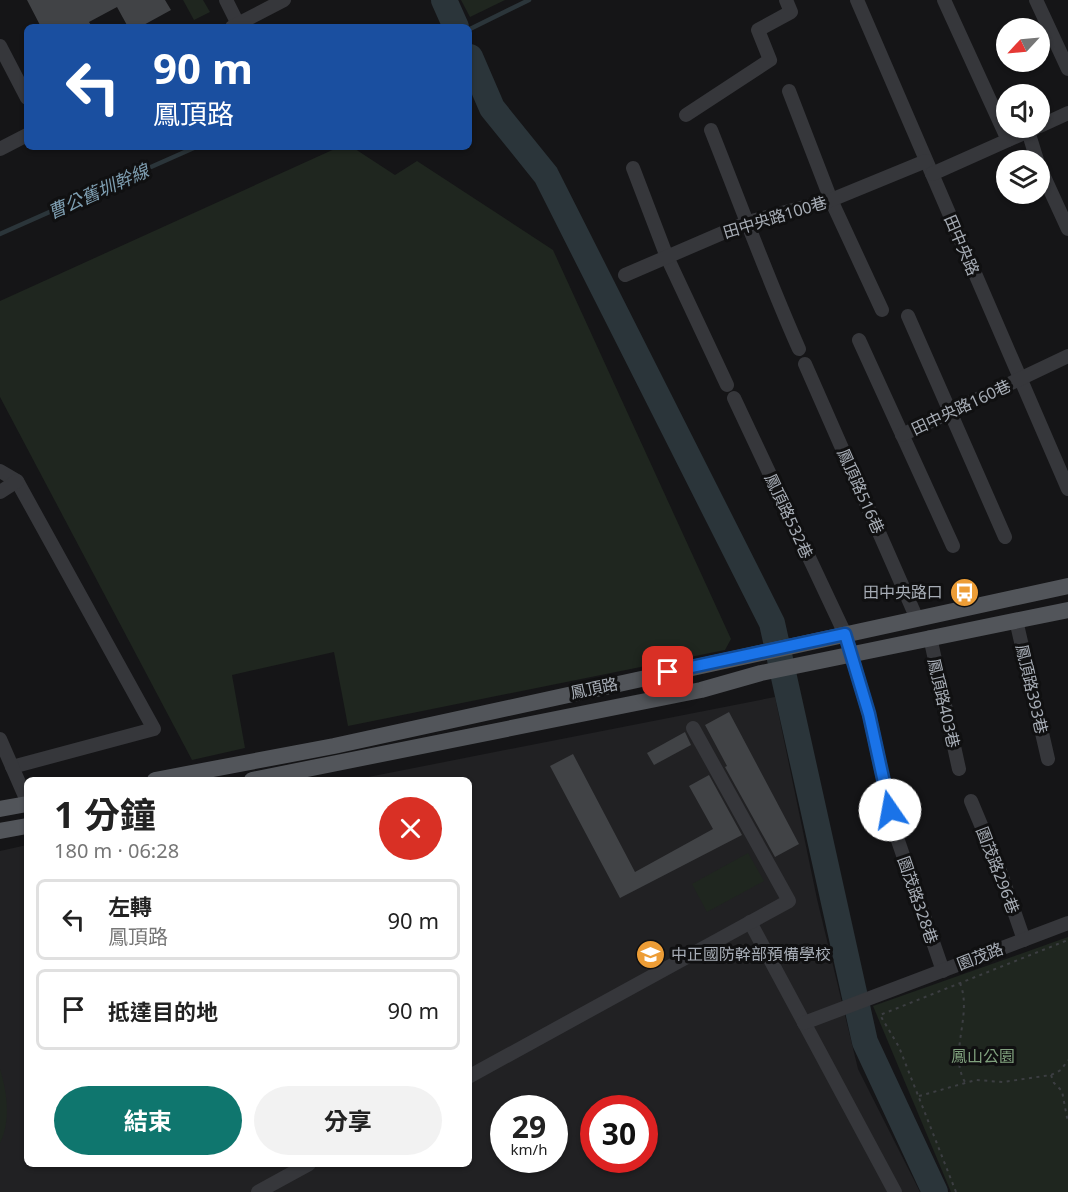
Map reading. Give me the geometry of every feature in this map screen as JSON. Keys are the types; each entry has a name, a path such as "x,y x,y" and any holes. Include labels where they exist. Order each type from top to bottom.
{"main road":[{"name":"鳳頂路","path":"170,777 334,746 1068,586"},
{"name":"鳳頂路","path":"267,777 701,690 761,673 1068,610"},
{"path":"0,809 24,804"},
{"path":"0,831 24,827"}],"street":[{"path":"226,0 235,24"},
{"path":"237,24 284,0"},
{"path":"686,115 770,60 758,30 791,12 786,0"},
{"name":"田中央路","path":"857,0 1068,489"},
{"path":"944,0 1008,140"},
{"path":"1036,0 1068,69"},
{"path":"0,46 24,92"},
{"path":"789,91 831,200 882,310"},
{"name":"田中央路100巷","path":"1050,121 1068,113"},
{"path":"711,130 748,222 765,272 799,350"},
{"path":"0,149 24,137"},
{"name":"田中央路100巷","path":"625,275 748,222 831,200 1012,138"},
{"path":"633,168 667,257 727,385"},
{"path":"1050,190 1068,230"},
{"path":"908,316 1005,537"},
{"path":"859,340 953,546"},
{"name":"田中央路160巷","path":"902,435 1068,356"},
{"name":"鳳頂路516巷","path":"805,364 917,619"},
{"name":"鳳頂路532巷","path":"734,398 845,634 869,714 890,810"},
{"path":"0,471 18,481 154,729 12,767"},
{"path":"0,492 18,481"},
{"name":"鳳頂路393巷","path":"1016,620 1048,759"},
{"name":"鳳頂路403巷","path":"930,637 959,769"},
{"path":"472,1075 789,900 693,728"},
{"path":"0,739 24,796"},
{"name":"園茂路296巷","path":"971,801 999,868 1024,940"},
{"name":"園茂路328巷","path":"894,829 943,971"},
{"path":"750,922 895,1192"},
{"name":"園茂路","path":"804,1023 871,1000 1068,923"},
{"path":"258,1192 304,1167"}],"path":[{"path":"956,1192 899,1047 880,1015 1068,940"},
{"path":"960,984 964,1017 958,1063 965,1082"},
{"path":"919,1096 965,1082 1004,1082 1052,1075 1061,1070 1068,1060"},
{"path":"1052,1075 1054,1083 1062,1091 1068,1123"}],"shaded area":[{"name":"中正國防幹部預備學校","path":"775,697 817,899 858,1069 920,1192 0,1192 0,851 24,846 24,1167 472,1167 472,777 368,777"}],"green space":[{"path":"183,0 203,0 210,12 194,20"},
{"path":"461,0 505,0 470,17"},
{"path":"332,150 357,150 395,175 417,161 553,250 731,639 725,650 348,726 334,652 232,675 245,748 192,760 0,397 0,301"},
{"path":"748,853 764,881 707,912 692,884"},
{"name":"鳳山公園","path":"1068,937 1068,1192 951,1192 873,1006"},
{"path":"0,1069 7,1116 0,1143"}],"building":[{"path":"27,0 165,0 171,10 145,24 126,24 117,7 89,22 90,24 39,24"},
{"path":"729,712 799,844 775,857 725,767 727,766 705,725"},
{"path":"685,732 691,745 654,765 647,753"},
{"path":"573,754 635,872 713,829 689,786 709,775 742,835 620,898 550,766"}],"waterway":[{"path":"444,0 455,24"},
{"name":"曹公舊圳幹線","path":"472,28 529,0"},
{"path":"472,62 492,108 546,175 772,623 865,1042 935,1192"},
{"name":"曹公舊圳幹線","path":"0,234 189,150"}],"place":[{"name":"田中央路口","path":"964,592"},
{"name":"中正國防幹部預備學校","path":"650,954"}],"route":[{"path":"668,672 845,634 869,714 890,810"}]}
